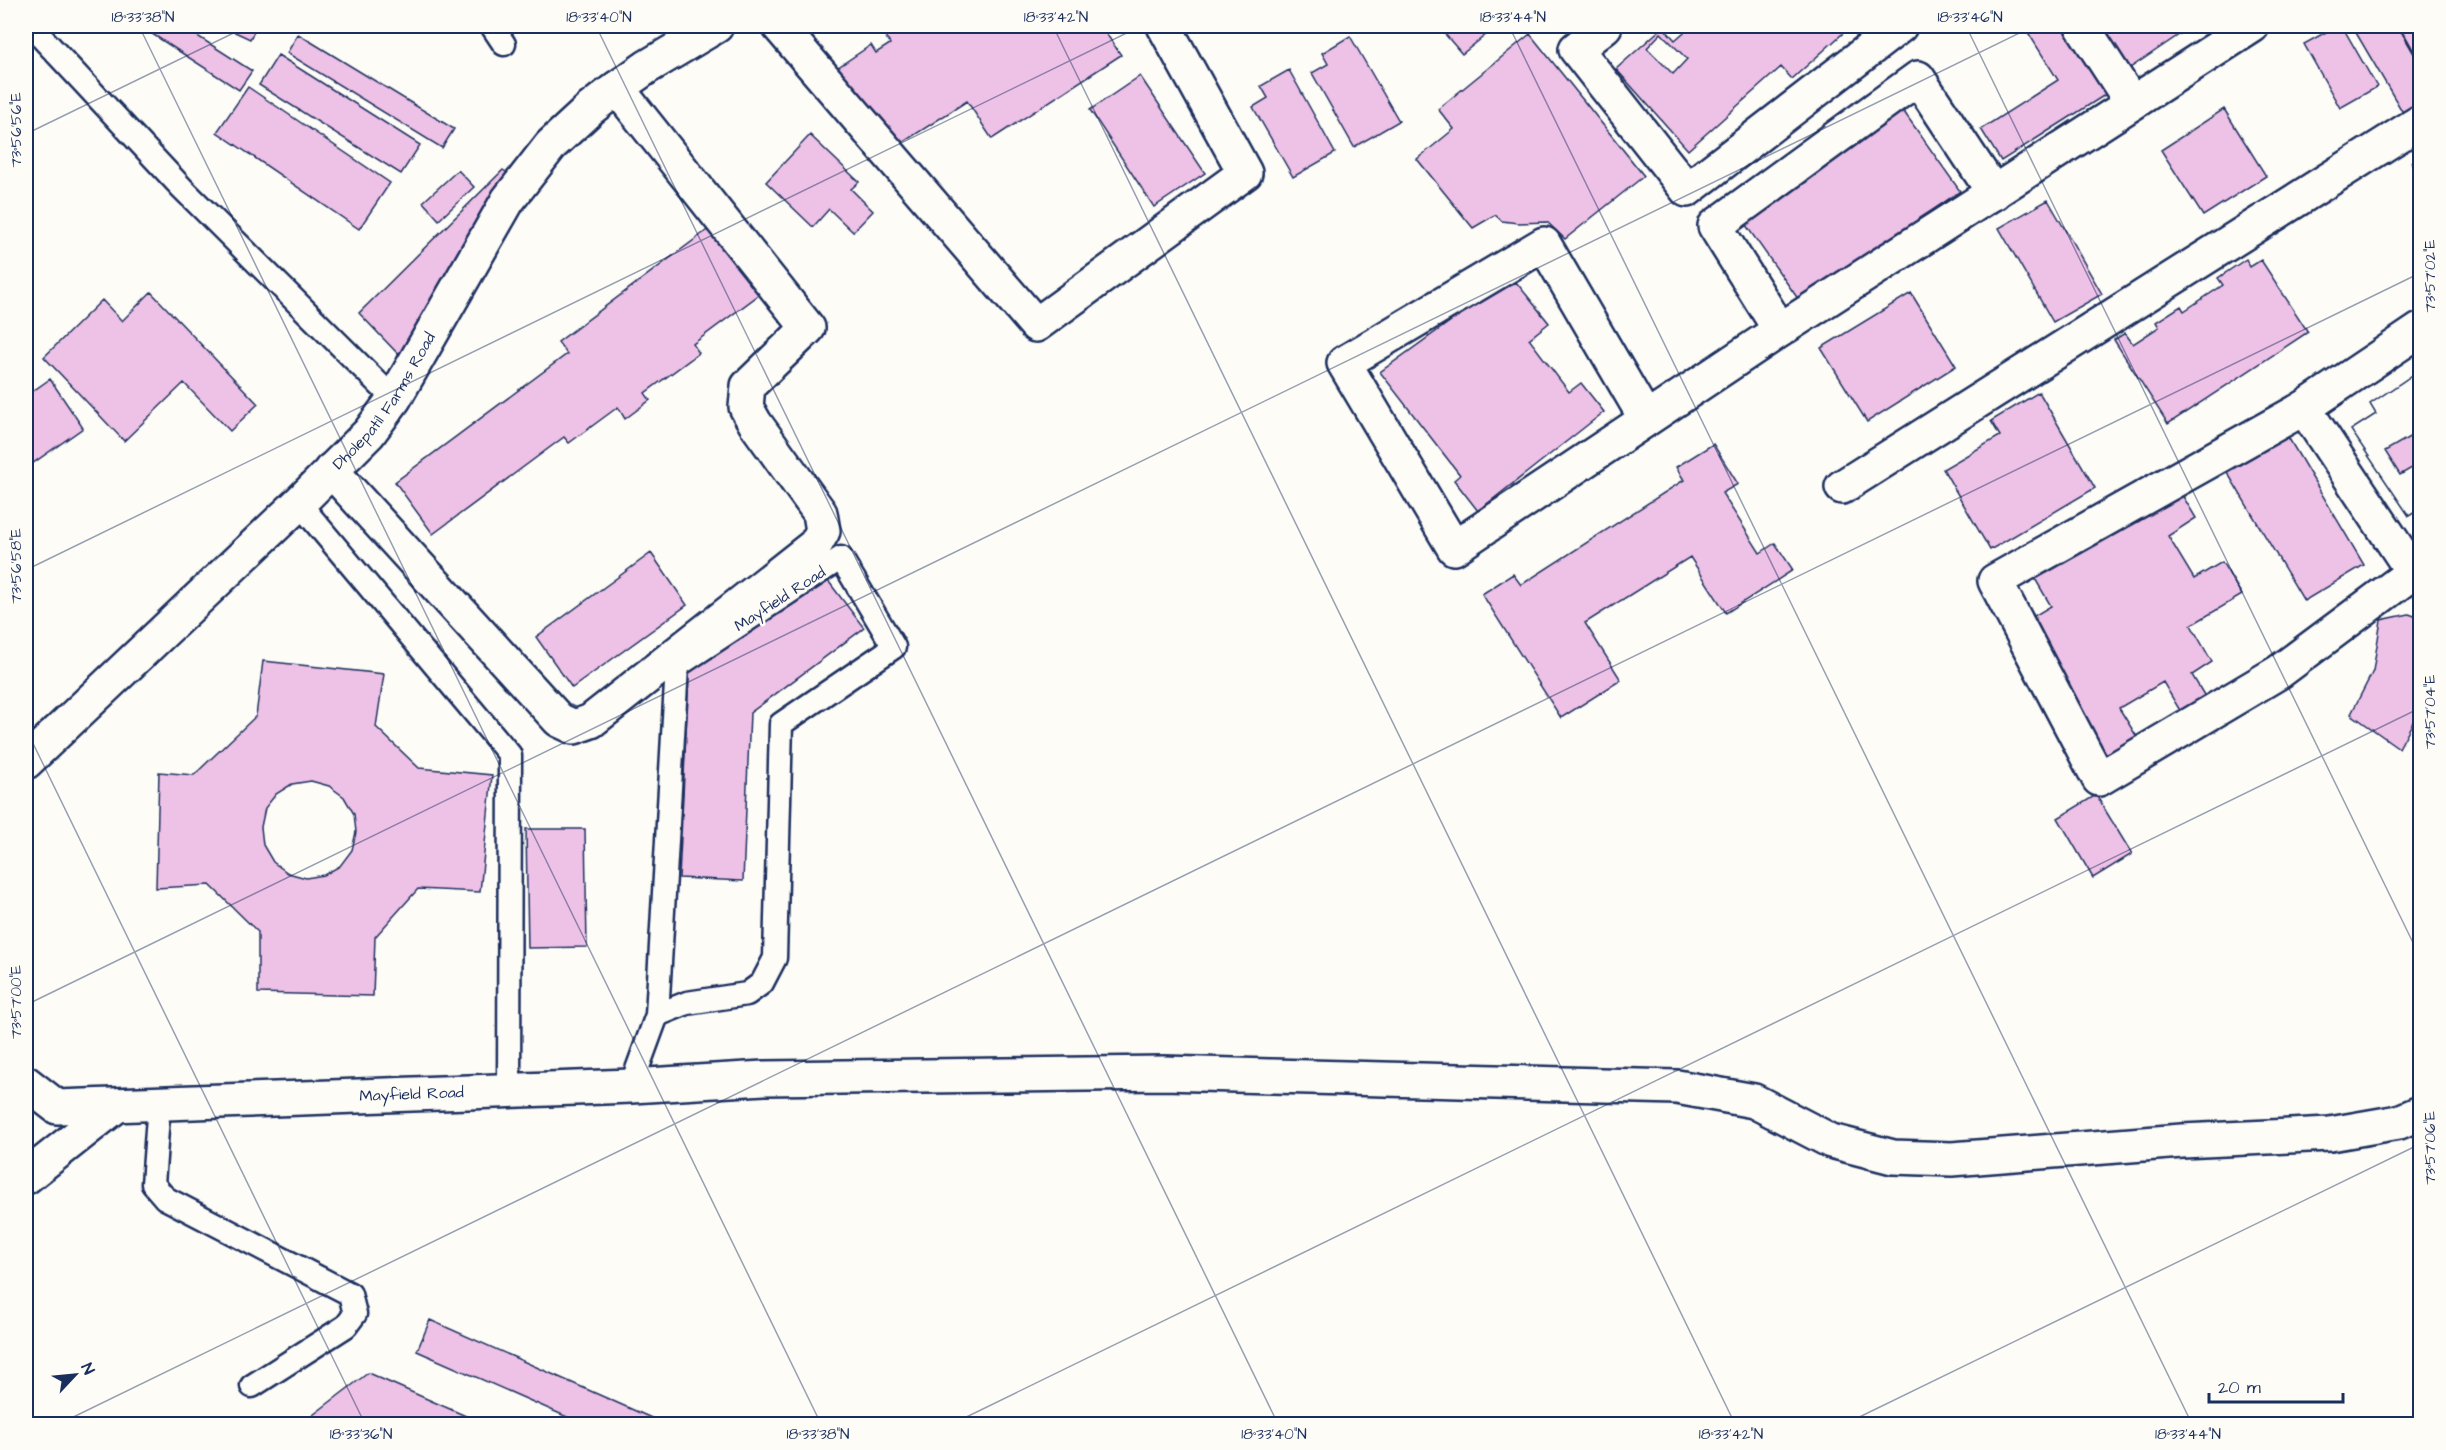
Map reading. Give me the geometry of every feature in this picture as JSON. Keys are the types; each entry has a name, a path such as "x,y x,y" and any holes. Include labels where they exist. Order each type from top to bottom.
{"street":[{"name":"Dholepatil Farms Road","path":"26,762 369,433 394,399 508,200 551,145 617,88 647,67 716,26"},
{"path":"779,26 1036,325 1245,172 1164,26"},
{"path":"1605,26 1576,49 1687,190 1900,26"},
{"path":"2082,26 2132,103"},
{"path":"1646,419 1544,244 1344,363 1454,548 1780,330 2252,26"},
{"path":"1780,330 1715,226 1918,78 1994,193"},
{"path":"331,470 559,720 574,727 591,721 815,545 824,531 820,513 746,407 748,386 808,328 617,88"},
{"path":"1842,487 2421,122"},
{"path":"2304,408 2417,569 2279,672 2099,779 1995,581 2304,408 2421,330"},
{"path":"631,1086 764,1078 1164,1072 1677,1087 1754,1101 1831,1141 1893,1157 1952,1159 2182,1141 2330,1134 2399,1122 2421,1113"},
{"name":"Mayfield Road","path":"26,1083 57,1107 631,1086"},
{"path":"26,1177 117,1105"}],"lane":[{"path":"31,26 182,188 394,399"},
{"path":"299,502 510,755 509,1091"},
{"name":"Mayfield Road","path":"631,1086 657,1015 677,666 841,558 894,647 781,724 775,958 762,983 747,993 687,1003 657,1015"},
{"path":"159,1103 153,1184 165,1198 350,1294 355,1314 346,1326 252,1386"}],"building":[{"path":"145,26 182,26 252,71 239,90 143,28"},
{"path":"222,26 257,26 250,39"},
{"path":"901,26 1101,26 1121,55 992,139 967,101 888,152 834,70 871,45 876,53 890,44 885,36"},
{"path":"1438,26 1497,26 1462,54"},
{"path":"1691,26 1726,26 1729,29 1733,26 1851,26 1792,79 1781,67 1688,150 1616,69 1663,27 1675,40","holes":["1661,33 1687,59 1673,74 1647,48"]},
{"path":"2024,26 2065,26 2108,93 2001,161 1981,129 2058,80"},
{"path":"2101,26 2192,26 2130,68"},
{"path":"2337,26 2342,26 2377,87 2340,108 2304,44"},
{"path":"2352,26 2398,26 2420,64 2420,116 2409,123"},
{"path":"2400,26 2420,26 2420,62"},
{"path":"298,34 454,129 442,148 287,53"},
{"path":"1530,34 1644,176 1565,239 1547,222 1502,221 1495,215 1473,228 1417,159 1454,129 1438,109"},
{"path":"1350,36 1399,121 1354,147 1312,73 1328,64 1322,53"},
{"path":"278,55 420,145 401,174 259,85"},
{"path":"1289,70 1335,153 1293,177 1253,107 1268,98 1261,86"},
{"path":"1140,76 1205,173 1154,207 1090,110"},
{"path":"248,87 390,183 359,229 217,132"},
{"path":"1897,102 1960,191 1801,303 1738,214"},
{"path":"2224,109 2266,176 2203,216 2161,150"},
{"path":"810,135 859,182 851,189 873,211 853,232 829,209 813,227 766,182"},
{"path":"2420,157 2420,178 2412,162"},
{"path":"458,170 474,187 439,220 423,202"},
{"path":"503,170 510,175 399,355 359,313"},
{"path":"2048,200 2102,294 2053,322 1999,228"},
{"path":"710,228 760,294 693,344 699,353 645,393 650,400 625,419 618,407 569,443 564,437 433,534 395,482 567,354 558,342"},
{"path":"2246,259 2250,267 2261,260 2308,332 2168,424 2114,340 2125,333 2133,344 2159,327 2156,322 2181,306 2184,311 2223,285 2218,278"},
{"path":"1516,282 1549,323 1529,339 1569,392 1581,383 1604,412 1478,511 1454,480 1460,475 1380,372 1476,303"},
{"path":"151,292 258,404 230,431 184,383 124,441 44,357 102,300 122,321"},
{"path":"1911,293 1956,366 1867,422 1821,348"},
{"path":"2420,370 2420,453 2411,436 2385,451 2400,475 2420,463 2420,509 2409,516 2351,430 2376,414 2370,404"},
{"path":"2420,370 2420,509 2409,516 2351,430 2376,414 2370,404"},
{"path":"50,379 83,428 26,468 26,396"},
{"path":"2039,392 2095,488 1990,550 1943,469 2000,436 1991,421"},
{"path":"2288,437 2364,565 2304,601 2227,472"},
{"path":"1713,444 1738,484 1722,493 1760,553 1775,543 1793,570 1726,613 1690,557 1585,623 1621,680 1561,718 1482,594 1513,574 1521,585 1684,480 1676,467"},
{"path":"2175,483 2196,518 2168,536 2194,579 2222,562 2242,595 2191,625 2212,662 2192,675 2210,705 2185,719 2163,682 2119,708 2142,745 2105,767 2019,625 2051,606 2030,570"},
{"path":"651,553 687,605 572,688 536,637"},
{"path":"826,578 864,628 750,713 743,881 679,878 689,672"},
{"path":"2409,614 2420,618 2420,709 2399,748 2351,714 2373,671 2381,620"},
{"path":"263,661 384,674 376,727 419,768 492,775 480,892 418,889 375,937 373,996 258,993 258,932 210,885 156,888 159,772 194,775 256,716","holes":["311,781 329,786 344,797 354,814 356,832 352,850 340,866 324,875 306,878 288,873 273,862 263,845 261,827 265,808 276,794 292,784"]},
{"path":"2096,795 2132,854 2093,878 2058,818"},
{"path":"526,829 585,829 587,947 528,948"},
{"path":"430,1320 665,1424 583,1424 417,1351"},
{"path":"368,1373 484,1424 323,1424 309,1418"}]}
